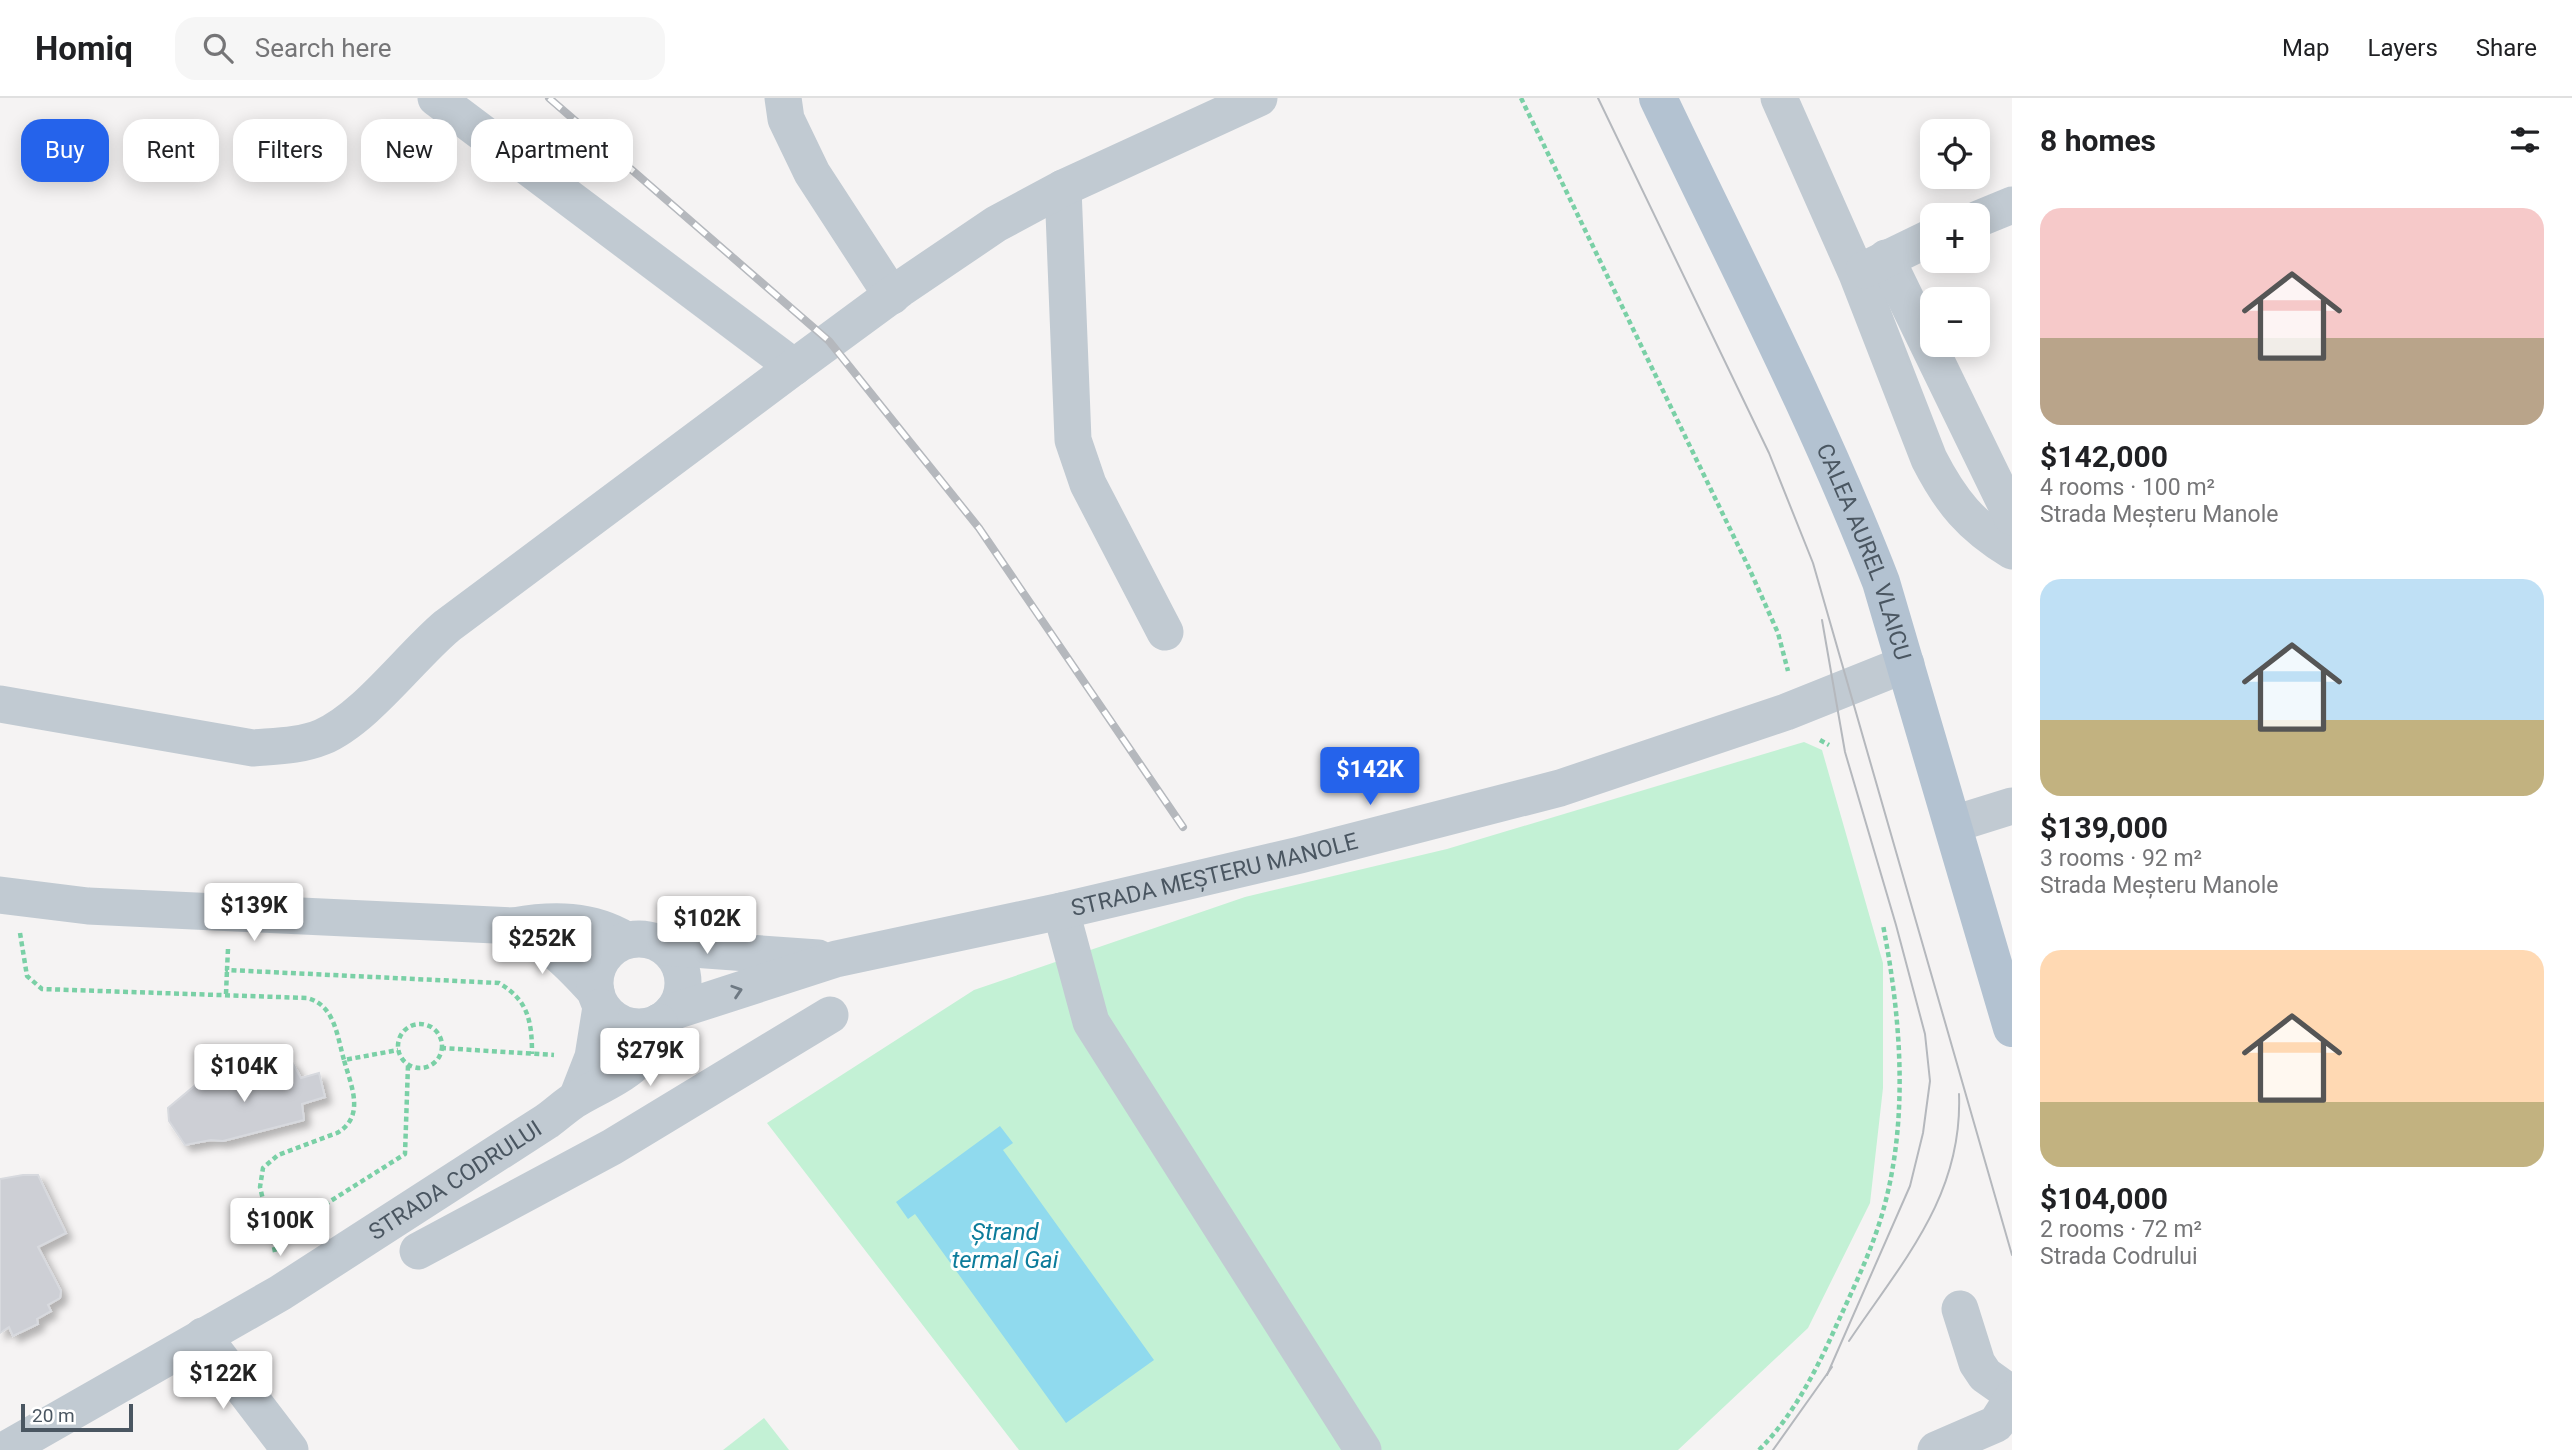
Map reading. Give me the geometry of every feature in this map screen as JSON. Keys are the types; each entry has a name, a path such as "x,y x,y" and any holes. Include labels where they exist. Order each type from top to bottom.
{"main road":[{"name":"CALEA AUREL VLAICU","path":"1658,98 1816,431 1881,582 2012,1028"}],"street":[{"path":"436,98 794,367"},
{"path":"783,98 786,120 812,173 892,296"},
{"path":"0,704 253,748 289,746 323,737 353,717 447,626 794,367 996,224 1200,110 1259,98"},
{"path":"1779,98 2012,517"},
{"path":"1063,188 1073,440 1088,484 1165,632"},
{"path":"1990,214 2012,205"},
{"path":"1871,266 1920,243"},
{"path":"1871,266 1929,459 1943,486 1961,510 1985,535 2012,551"},
{"name":"STRADA MEȘTERU MANOLE","path":"836,959 1061,911 1300,855 1560,788 1798,707 1906,664"},
{"path":"1954,824 2012,806"},
{"path":"7,896 88,906 514,926 545,920 598,926 626,940 650,940 665,947 836,959"},
{"path":"1061,911 1091,1022 1363,1450"},
{"path":"514,926 543,940 560,953 613,1019 628,1026 644,1027 836,959"},
{"path":"612,1147 577,1098 593,1058 598,1000 595,976 601,960 611,948 626,940"},
{"path":"665,947 676,959 683,982 680,998 666,1017"},
{"path":"418,1251 612,1147 830,1016"},
{"name":"STRADA CODRULUI","path":"5,1450 280,1293 547,1121 577,1098 599,1088 649,1049 666,1017"},
{"path":"1936,1450 2006,1417 1977,1363 1960,1308"},
{"path":"203,1336 290,1450"}],"path":[{"path":"1521,98 1749,568 1778,633 1798,707 1811,735 1829,745"},
{"path":"7,896 27,976 41,989 226,994 315,1000 328,1011 344,1060 355,1109 346,1128 278,1155 263,1168 260,1188 278,1265 280,1293"},
{"path":"226,994 230,913"},
{"path":"1759,1450 1775,1434 1822,1358 1861,1273 1883,1210 1896,1145 1900,1083 1893,976 1882,925"},
{"path":"227,970 499,983 513,991 522,1003 532,1032 532,1054"},
{"path":"418,1024 433,1029 439,1037 441,1048 439,1057 427,1067 417,1068 408,1065 398,1050 399,1039 404,1031 418,1024"},
{"path":"441,1048 593,1058"},
{"path":"344,1060 398,1050"},
{"path":"272,1238 405,1154 408,1065"}],"green space":[{"name":"Ștrand termal Gai","path":"1804,742 1822,750 1883,963 1883,1088 1870,1203 1808,1328 1678,1450 1019,1450 767,1123 974,990 1245,897 1447,849"},
{"path":"764,1418 789,1450 723,1450"}],"water":[{"name":"Ștrand termal Gai","path":"1000,1126 1013,1143 1003,1150 1154,1360 1066,1423 915,1214 908,1219 896,1202"}],"building":[{"path":"292,1062 301,1078 319,1073 325,1097 302,1104 304,1120 223,1141 211,1140 185,1145 169,1121 168,1108 198,1083"},
{"path":"38,1175 66,1233 38,1247 61,1291 60,1298 48,1305 51,1311 37,1319 38,1324 13,1336 9,1327 0,1333 0,1179"}],"tram line":[{"path":"1598,98 1769,453 1813,563 2012,1255"},
{"path":"1822,620 1845,752 1925,1034 1930,1081 1923,1133 1910,1186 1827,1375"},
{"path":"1849,1341 1908,1255 1940,1196 1951,1165 1958,1131 1959,1094"},
{"path":"1773,1450 1832,1367"}],"railway":[{"path":"549,98 829,341 979,528 1183,827"}]}
